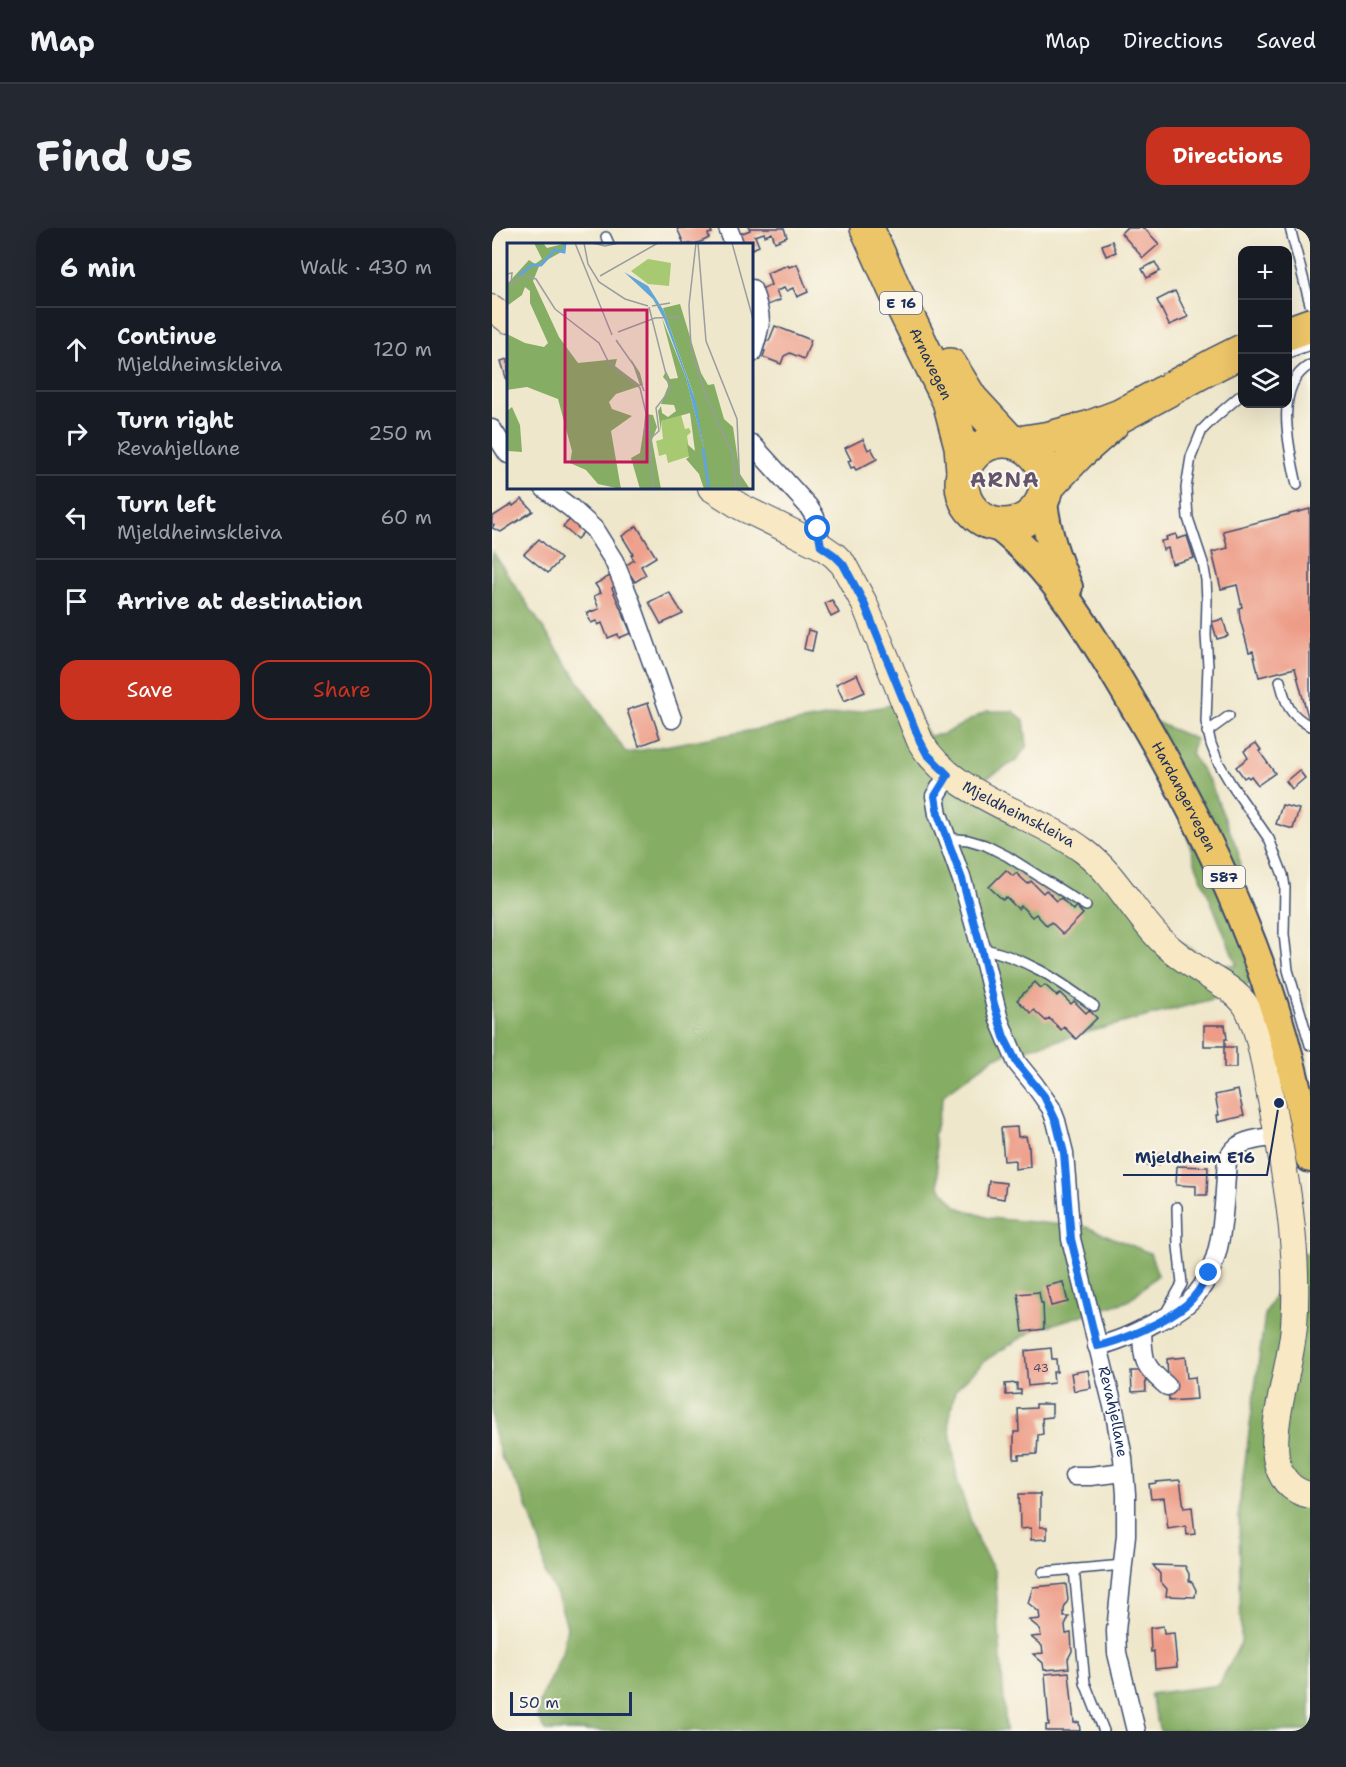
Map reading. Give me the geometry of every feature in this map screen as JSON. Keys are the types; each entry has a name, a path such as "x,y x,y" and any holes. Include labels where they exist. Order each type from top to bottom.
{"highway":[{"name":"Arnavegen","path":"867,228 949,401 961,446 963,471"},
{"name":"Arnavegen","path":"884,228 928,324 961,384 971,399 1013,441"},
{"path":"1292,331 1310,325"},
{"path":"963,471 969,459 978,449 990,442 1050,438 1120,417 1229,357"},
{"path":"995,524 1009,525 1023,521 1034,513 1045,494 1078,454 1120,417"},
{"name":"E 16","path":"1013,441 1031,449 1040,460 1046,473 1045,494"},
{"name":"E 16","path":"963,471 964,499 982,519 995,524"}],"main road":[{"path":"492,308 507,319"},
{"name":"Mjeldheimskleiva","path":"713,489 741,507 821,546 834,555 850,574 920,741 927,754 948,775 1050,829 1084,851 1108,874 1162,940 1238,995 1246,1006 1266,1071 1290,1205 1294,1248 1293,1340 1279,1413 1275,1449 1279,1470 1284,1480 1296,1491 1310,1495"},
{"name":"Hardangervegen","path":"1045,494 1045,520 1054,553 1082,619 1184,793 1232,893 1264,975 1276,1015 1294,1082 1310,1158"},
{"name":"Hardangervegen","path":"995,524 1023,548 1082,619"}],"street":[{"path":"728,228 734,243"},
{"path":"753,292 761,318 760,330 753,350"},
{"path":"492,429 507,452"},
{"path":"753,445 808,506 815,517 821,546"},
{"path":"545,489 572,508 594,530 614,561 672,718"},
{"name":"Revahjellane","path":"948,775 935,796 938,814 962,879 994,1004 1010,1051 1023,1072 1044,1096 1056,1121 1064,1153 1071,1239 1115,1414 1124,1472 1126,1535 1116,1631 1117,1653 1136,1731"},
{"path":"1097,1346 1142,1330 1186,1305 1199,1291 1209,1273 1221,1234 1227,1161 1230,1152 1243,1143 1278,1136"},
{"path":"1142,1330 1146,1364 1151,1372 1167,1386"},
{"name":"Revahjellane","path":"1074,1476 1124,1472"}],"lane":[{"path":"1290,228 1310,304"},
{"path":"1292,351 1310,345"},
{"path":"1297,485 1288,440 1287,409 1295,378 1310,365"},
{"path":"1238,397 1202,430 1191,457 1186,488 1188,518 1203,563 1208,600 1206,722 1210,744 1218,762 1269,839 1278,858 1285,886 1284,934 1288,970 1310,1045"},
{"path":"1280,681 1286,705 1292,714 1310,726"},
{"path":"1208,732 1229,716"},
{"path":"947,838 985,844 1086,906"},
{"path":"981,948 1005,953 1025,961 1053,977 1094,1006"},
{"path":"1162,1319 1182,1284 1177,1207"},
{"path":"1043,1572 1123,1565"},
{"path":"1074,1569 1085,1683 1104,1731"}],"green space":[{"path":"492,551 626,753 913,701 928,736 944,734 987,711 1013,711 1024,720 1027,746 1016,761 983,780 1022,803 1171,936 1216,965 1237,965 1196,865 1174,794 1121,714 1144,717 1195,739 1191,754 1210,782 1238,851 1246,912 1266,974 1235,993 995,1057 944,1094 934,1135 939,1186 957,1207 989,1218 1087,1227 1150,1253 1158,1275 1128,1301 1034,1330 987,1359 955,1390 949,1422 957,1480 978,1542 995,1572 1006,1731 545,1731 537,1717 541,1698 562,1653 567,1626 557,1595 545,1573 541,1546 524,1498 501,1457 492,1426"},
{"path":"1300,1252 1310,1254 1310,1731 1160,1731 1150,1694 1219,1685 1241,1642 1239,1506 1265,1315 1278,1287"}],"building":[{"path":"677,228 710,228 712,233 708,234 709,238 697,243 684,243"},
{"path":"749,228 784,228 787,237 775,242 772,233 755,236 759,246 753,249 753,243 741,243 737,235 750,230"},
{"path":"1126,228 1144,228 1159,244 1143,258 1121,233"},
{"path":"1112,241 1116,252 1106,256 1102,245"},
{"path":"1155,262 1160,271 1147,278 1142,269"},
{"path":"797,264 808,292 797,297 793,288 786,291 784,288 776,291 780,300 765,306 759,290 771,285 767,273"},
{"path":"1175,291 1188,317 1169,325 1157,300"},
{"path":"775,326 811,340 804,359 790,353 784,356 781,364 763,357 765,351 763,350"},
{"path":"507,359 507,381 501,361"},
{"path":"863,439 868,450 871,448 877,459 856,470 854,467 851,468 848,461 851,460 845,448"},
{"path":"522,499 533,511 501,532 492,528 494,525 492,517"},
{"path":"1310,509 1310,717 1308,717 1295,668 1259,677 1253,651 1249,652 1240,619 1239,608 1242,607 1237,585 1221,589 1212,552 1228,548 1223,531"},
{"path":"573,516 587,528 577,539 563,527"},
{"path":"637,526 656,557 641,566 646,575 635,582 625,566 634,560 631,555 633,554 622,536"},
{"path":"1176,534 1177,539 1187,536 1194,558 1172,564 1168,548 1163,550 1161,541"},
{"path":"539,539 561,559 548,573 524,554"},
{"path":"610,576 616,585 612,588 631,633 619,638 618,634 608,638 602,623 598,625 596,621 591,623 587,613 599,609 594,596 601,593 595,584"},
{"path":"669,592 683,614 661,624 649,602"},
{"path":"832,600 839,613 831,617 825,603"},
{"path":"1223,619 1228,636 1217,639 1212,622"},
{"path":"808,630 816,632 812,651 804,649"},
{"path":"857,674 865,692 844,701 836,684"},
{"path":"648,703 660,738 639,746 627,710"},
{"path":"1256,743 1275,773 1258,785 1251,776 1244,778 1236,767 1248,758 1244,751"},
{"path":"1299,770 1305,778 1292,789 1286,781"},
{"path":"1282,805 1299,809 1293,829 1276,824"},
{"path":"1006,870 1013,876 1016,873 1028,884 1031,881 1043,893 1046,890 1057,901 1061,898 1073,910 1076,906 1083,914 1063,934 1051,922 1047,926 1036,914 1032,917 1021,906 1018,909 1006,897 1003,900 989,887"},
{"path":"1035,982 1041,988 1045,985 1057,996 1060,993 1071,1004 1074,1001 1086,1013 1089,1010 1097,1018 1076,1039 1064,1027 1061,1030 1049,1018 1046,1021 1034,1010 1031,1013 1017,1000"},
{"path":"1204,1025 1225,1025 1227,1039 1225,1039 1225,1046 1204,1046"},
{"path":"1224,1047 1236,1047 1236,1068 1224,1068"},
{"path":"1238,1090 1244,1116 1218,1122 1215,1095"},
{"path":"1017,1127 1018,1137 1026,1136 1030,1167 1015,1169 1015,1160 1004,1161 1001,1128"},
{"path":"1164,1155 1164,1159 1159,1159 1159,1165 1147,1165 1145,1156"},
{"path":"1177,1166 1208,1167 1207,1195 1196,1195 1196,1186 1176,1185"},
{"path":"989,1181 1006,1183 1004,1199 987,1196"},
{"path":"1063,1282 1068,1302 1051,1306 1046,1286"},
{"path":"1039,1292 1041,1303 1043,1303 1044,1329 1023,1332 1018,1294"},
{"path":"1051,1348 1052,1359 1056,1359 1057,1372 1053,1372 1054,1383 1028,1386 1025,1351"},
{"path":"1185,1357 1187,1378 1195,1377 1197,1399 1169,1401 1167,1359"},
{"path":"1088,1370 1091,1388 1074,1391 1071,1373"},
{"path":"1131,1371 1145,1371 1146,1391 1132,1392"},
{"path":"1017,1383 1017,1390 1021,1390 1021,1394 1006,1395 1005,1384"},
{"path":"1036,1404 1052,1404 1052,1417 1042,1418 1043,1434 1038,1435 1037,1454 1019,1455 1019,1459 1014,1459 1014,1432 1019,1432 1018,1409 1036,1408"},
{"path":"1180,1480 1184,1508 1192,1507 1195,1534 1187,1535 1186,1526 1168,1529 1164,1498 1151,1499 1149,1484"},
{"path":"1019,1494 1040,1494 1040,1527 1047,1527 1047,1539 1031,1540 1031,1528 1020,1529"},
{"path":"1153,1565 1185,1566 1189,1574 1189,1581 1196,1590 1195,1597 1166,1596 1167,1589 1160,1581 1160,1574"},
{"path":"1066,1584 1068,1600 1064,1609 1064,1617 1069,1617 1065,1626 1066,1634 1071,1633 1072,1651 1068,1659 1069,1668 1044,1670 1043,1663 1033,1654 1043,1653 1042,1646 1031,1637 1041,1636 1040,1629 1029,1620 1040,1619 1039,1612 1028,1603 1033,1587"},
{"path":"1163,1626 1164,1634 1174,1633 1177,1667 1155,1669 1154,1651 1151,1652 1150,1628"},
{"path":"1069,1672 1074,1723 1079,1722 1080,1731 1046,1731 1046,1725 1049,1725 1045,1674"}],"place":[{"name":"Mjeldheim E16","path":"1279,1103"}],"district":[{"name":"ARNA","path":"1005,480"}],"route":[{"path":"818,529 821,546 843,564 864,603 920,741 927,754 948,775 935,796 938,814 962,879 1004,1037 1023,1072 1044,1096 1056,1121 1064,1153 1071,1239 1097,1346 1142,1330 1186,1305 1199,1291 1209,1273"}]}
